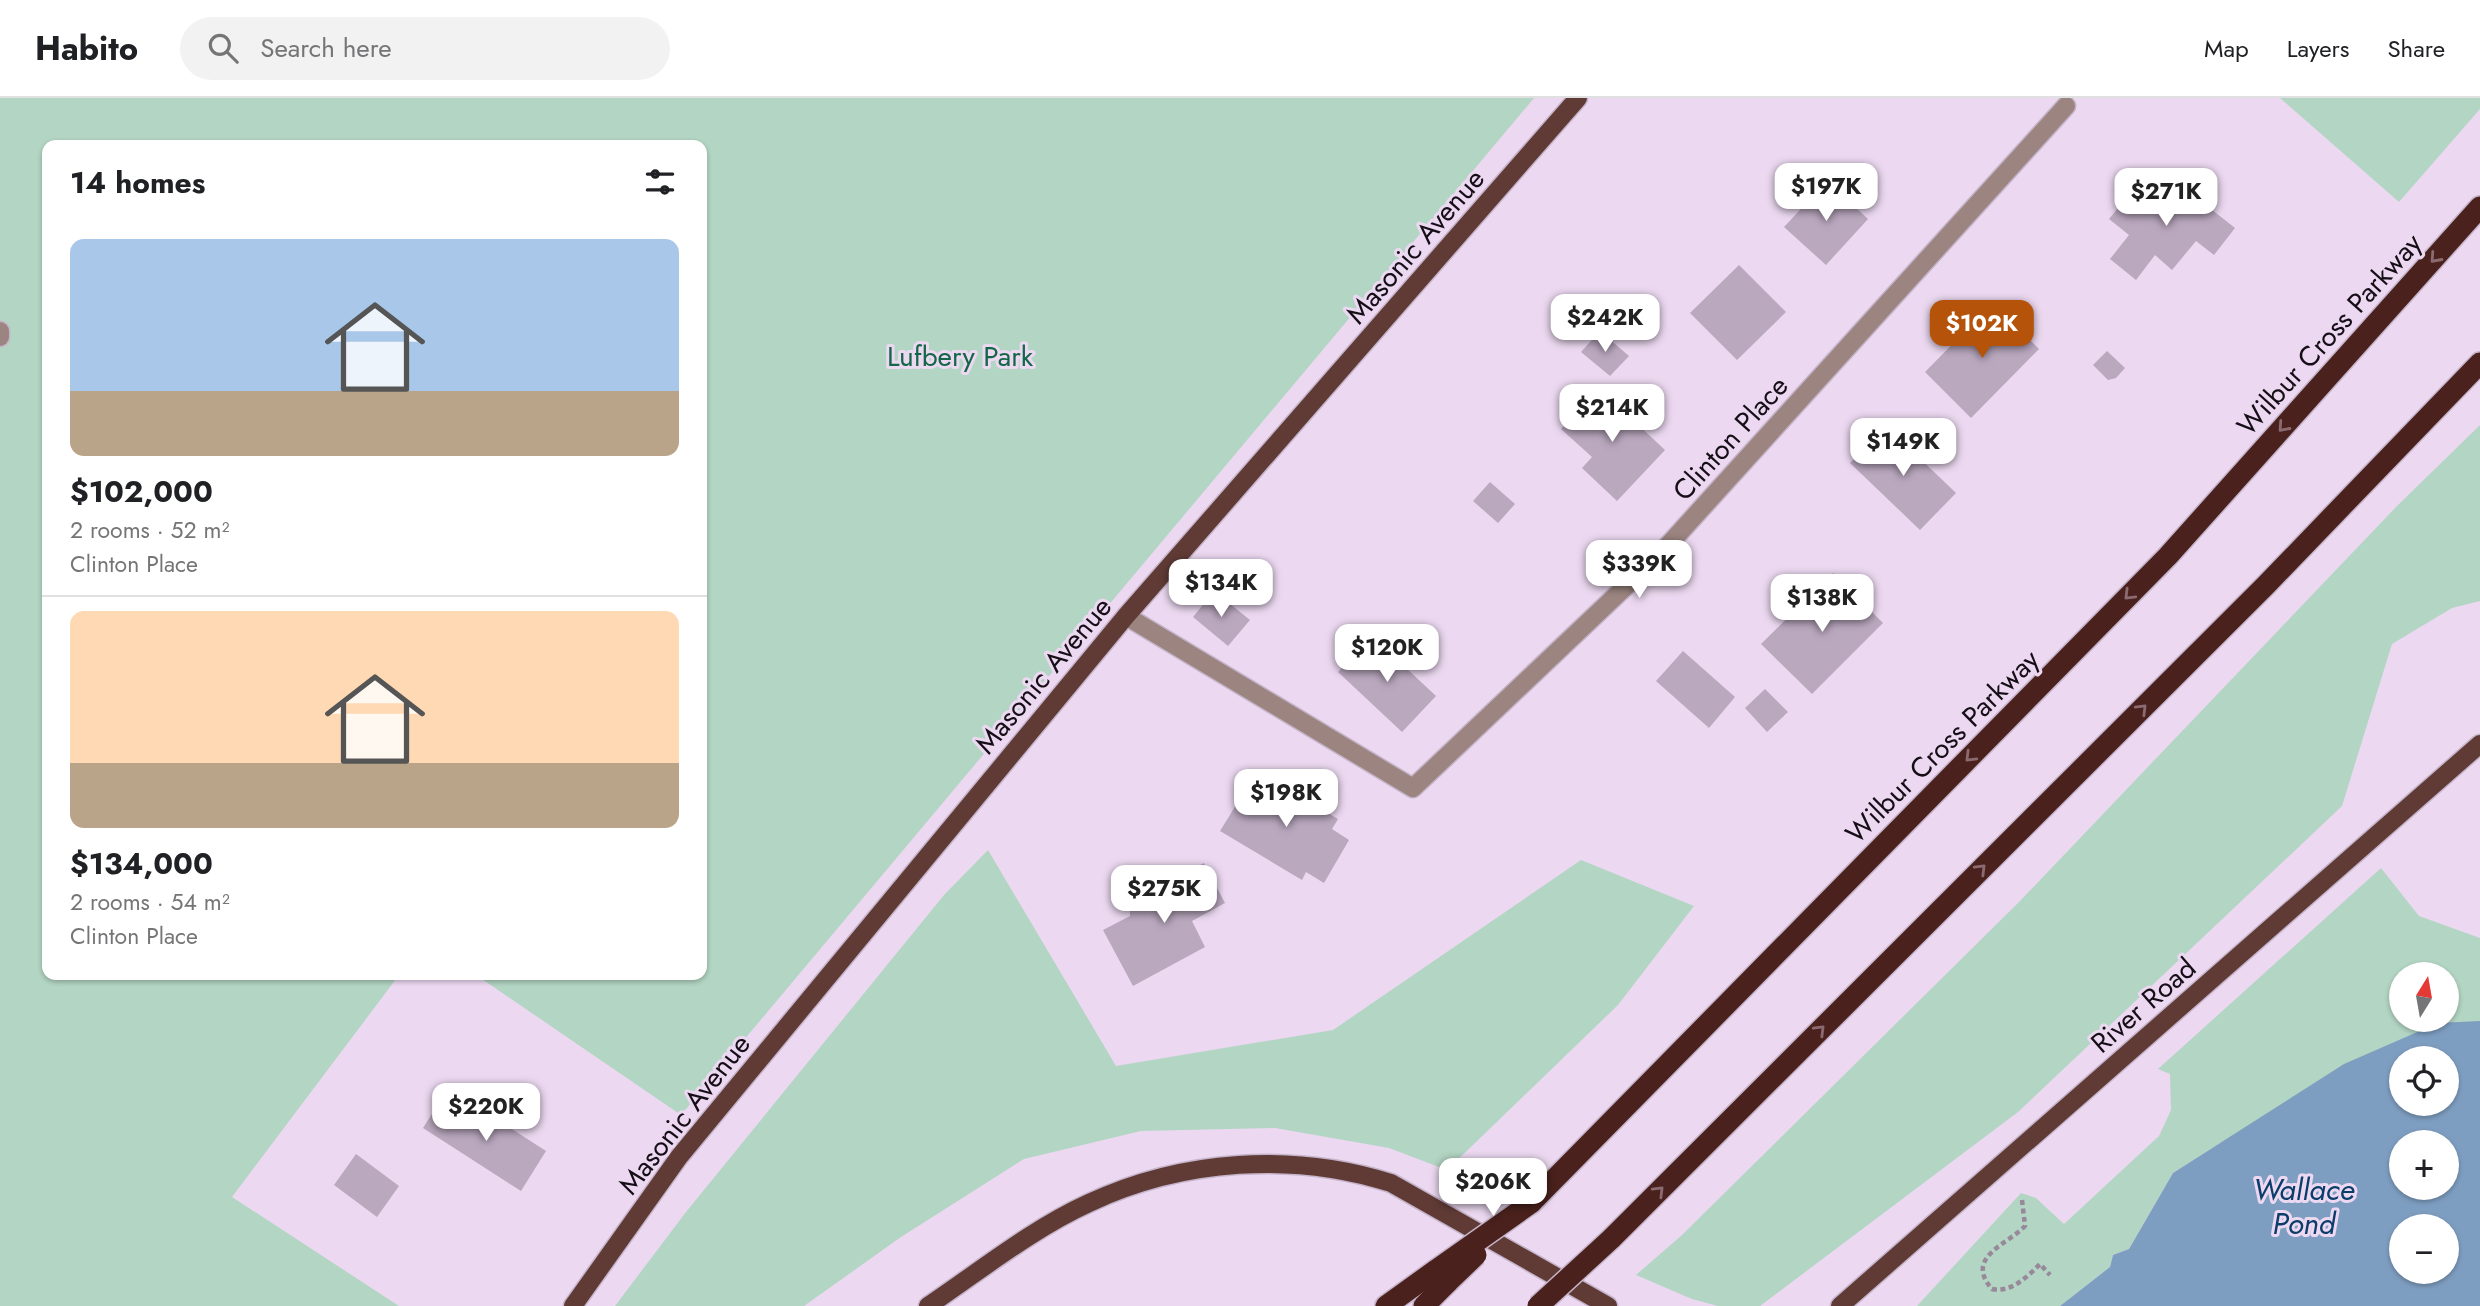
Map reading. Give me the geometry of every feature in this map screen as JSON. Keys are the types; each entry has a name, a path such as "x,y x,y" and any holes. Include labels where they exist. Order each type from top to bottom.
{"highway":[{"name":"Wilbur Cross Parkway","path":"1424,1306 1442,1276 1531,1203 2168,556 2480,207"},
{"path":"1538,1306 1611,1239 2266,585 2480,363"},
{"path":"1386,1306 1442,1276"}],"main road":[{"name":"Masonic Avenue","path":"573,1306 679,1157 1126,616 1578,98"},
{"name":"River Road","path":"1840,1306 2480,744"},
{"path":"928,1306 1054,1221 1125,1188 1191,1171 1242,1164 1291,1163 1359,1173 1391,1183 1608,1306"}],"street":[{"name":"Clinton Place","path":"1126,616 1413,788 1662,552 2066,106"},
{"path":"0,331 0,337"}],"path":[{"path":"2022,1200 2025,1226 1987,1256 1983,1266 1984,1274 1992,1289 1999,1291 2006,1290 2026,1278 2040,1264 2050,1275"}],"green space":[{"name":"Lufbery Park","path":"0,98 1534,98 681,1115 483,980 707,980 707,140 42,140 42,980 395,980 232,1197 399,1306 0,1306"},
{"path":"2280,98 2480,98 2480,109 2399,202"},
{"path":"2480,425 2480,601 2452,608 2392,644 2342,806 2018,1112 1760,1306 1718,1306 1692,1299 1636,1275 1682,1235 2019,902 2397,506"},
{"path":"988,850 1116,1066 1333,1030 1581,860 1694,906 1618,1005 1447,1170 1389,1148 1275,1128 1141,1131 1024,1159 901,1237 804,1306 615,1306 686,1212 944,895"},
{"path":"2381,868 2419,916 2480,938 2480,1306 2219,1306 2220,1143 2173,1173 2129,1249 2113,1255 2110,1267 2060,1306 1917,1306 2021,1193 2036,1198 2064,1224 2159,1136 2171,1110 2170,1074 2158,1069"}],"water":[{"name":"Wallace Pond","path":"2480,1021 2480,1306 2060,1306 2110,1267 2113,1255 2129,1249 2173,1173 2344,1064 2417,1032 2459,1032 2459,1022"}],"building":[{"path":"2169,176 2235,228 2214,255 2196,241 2172,270 2155,255 2136,280 2110,259 2129,235 2109,219 2132,191 2148,202"},
{"path":"1827,181 1868,219 1826,265 1784,227"},
{"path":"1739,265 1786,312 1737,360 1690,313"},
{"path":"1993,303 2039,349 1971,418 1925,372"},
{"path":"1600,331 1629,356 1610,376 1581,352"},
{"path":"2107,351 2125,368 2116,378 2108,380 2093,365"},
{"path":"1599,388 1665,450 1617,501 1582,468 1592,457 1561,429"},
{"path":"1886,426 1956,493 1920,530 1850,463"},
{"path":"1490,482 1515,504 1498,523 1473,501"},
{"path":"1833,573 1883,623 1812,694 1761,644"},
{"path":"1214,591 1250,620 1228,646 1193,617"},
{"path":"1372,636 1436,696 1402,732 1338,672"},
{"path":"1683,651 1735,697 1709,728 1656,681"},
{"path":"1765,689 1788,712 1767,732 1745,708"},
{"path":"1257,771 1338,819 1332,829 1349,840 1324,883 1306,872 1302,880 1220,831"},
{"path":"1204,863 1225,903 1192,921 1205,947 1133,986 1103,930 1130,916 1130,905 1144,897 1151,899 1161,893 1161,885"},
{"path":"444,1095 490,1125 495,1118 546,1151 521,1191 423,1128"},
{"path":"356,1154 399,1186 377,1217 334,1185"}]}
